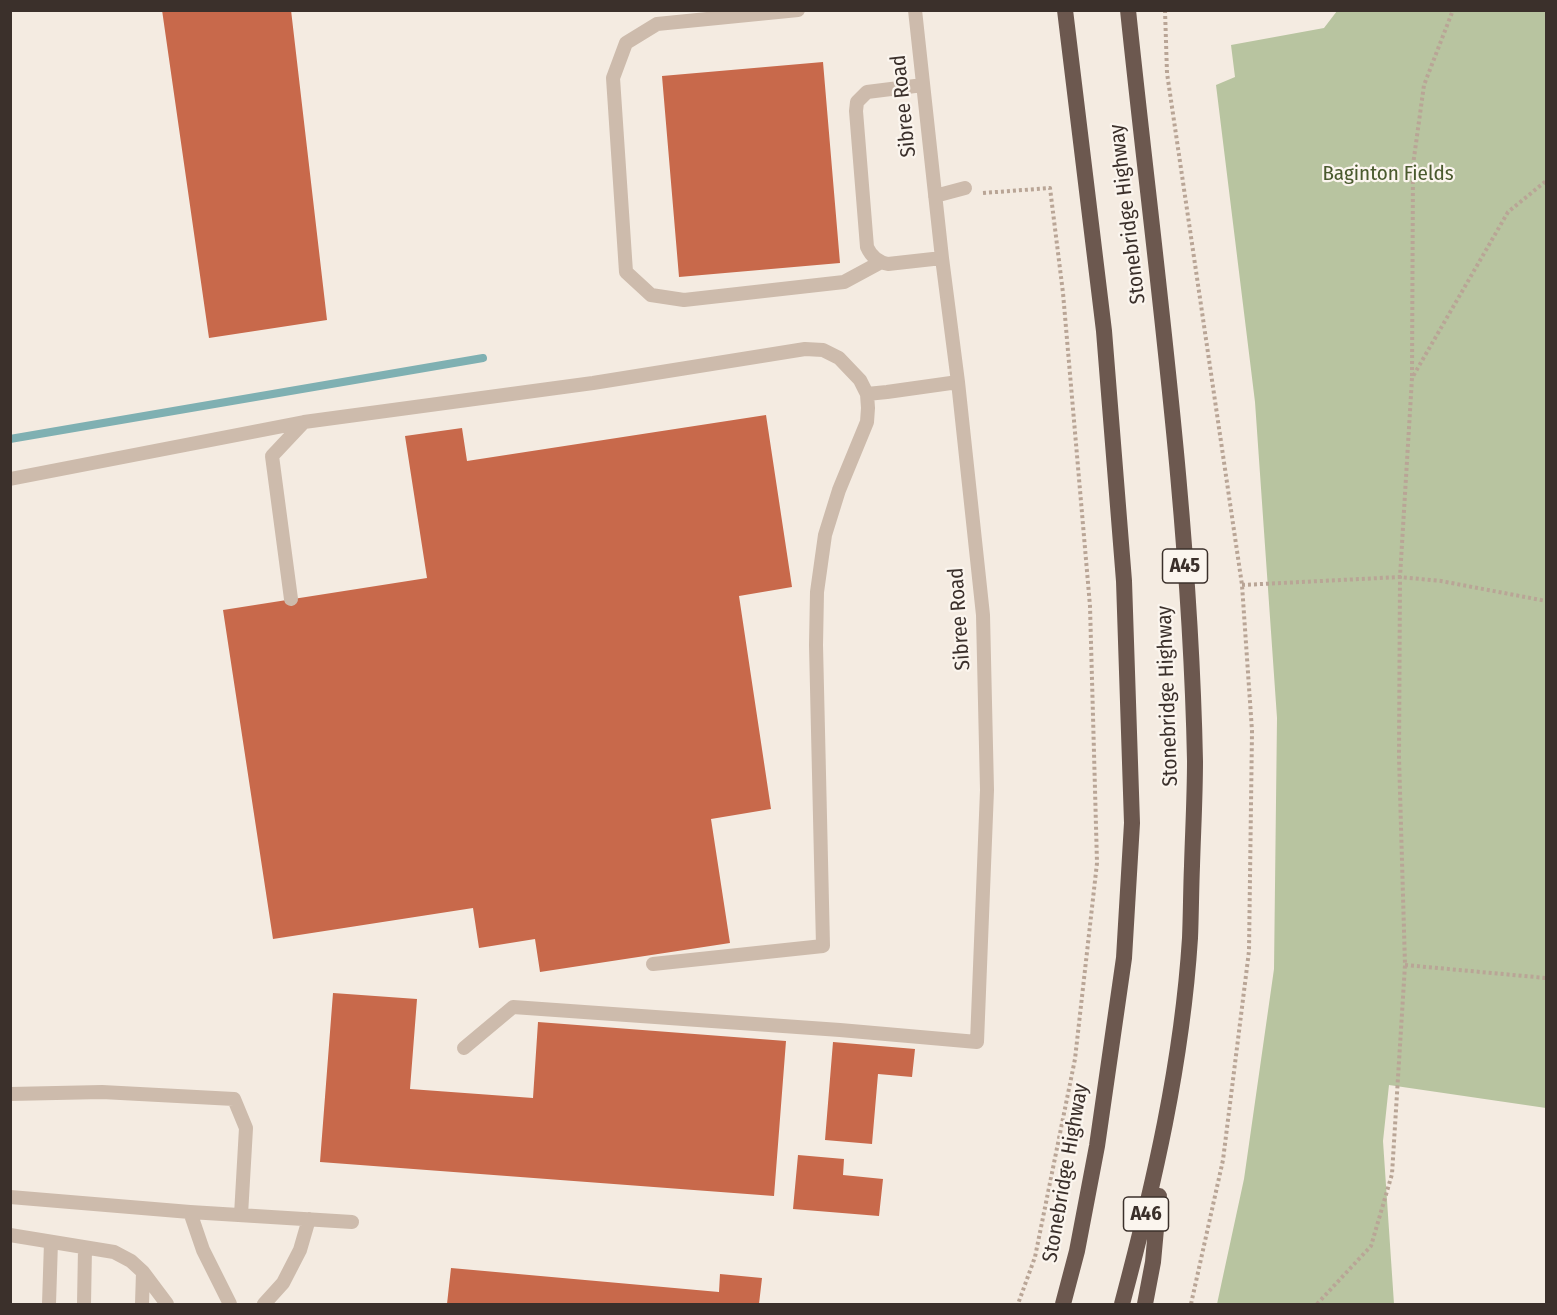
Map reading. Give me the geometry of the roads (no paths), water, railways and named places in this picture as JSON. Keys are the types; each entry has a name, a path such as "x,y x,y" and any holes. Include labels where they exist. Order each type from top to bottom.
{"highway":[{"name":"Stonebridge Highway","path":"1063,1305 1077,1251 1097,1146 1124,958 1132,823 1124,581 1106,355 1065,10"},
{"name":"Stonebridge Highway","path":"1122,1305 1143,1229 1166,1123 1179,1041 1190,938 1195,764 1188,613 1171,390 1128,10"},
{"name":"A45","path":"1145,1305 1153,1262 1166,1123"}],"lane":[{"path":"798,10 657,24 626,43 613,78 626,272 651,295 684,300 844,282 881,262"},
{"name":"Sibree Road","path":"464,1048 513,1007 977,1042 987,790 983,615 915,10"},
{"path":"923,85 867,92 857,102 867,247 870,254 888,264 942,258"},
{"path":"935,196 965,188"},
{"path":"10,479 304,422 570,386 805,349 824,350 839,358 860,380 867,393 868,408 867,422 839,490 825,535 817,592 816,645 823,946 653,964"},
{"path":"867,393 958,382"},
{"path":"291,599 273,456 304,422"},
{"path":"10,1094 102,1092 234,1099 246,1128 241,1215"},
{"path":"10,1197 190,1212 352,1222"},
{"path":"190,1212 203,1250 230,1305"},
{"path":"264,1305 283,1283 300,1250 309,1219"},
{"path":"10,1235 114,1252 131,1261 143,1272 167,1305"},
{"path":"50,1305 51,1242"},
{"path":"84,1305 85,1248"},
{"path":"142,1305 143,1272"}],"waterway":[{"path":"10,439 483,358"}],"park label":[{"name":"Baginton Fields","path":"1388,174"}]}
